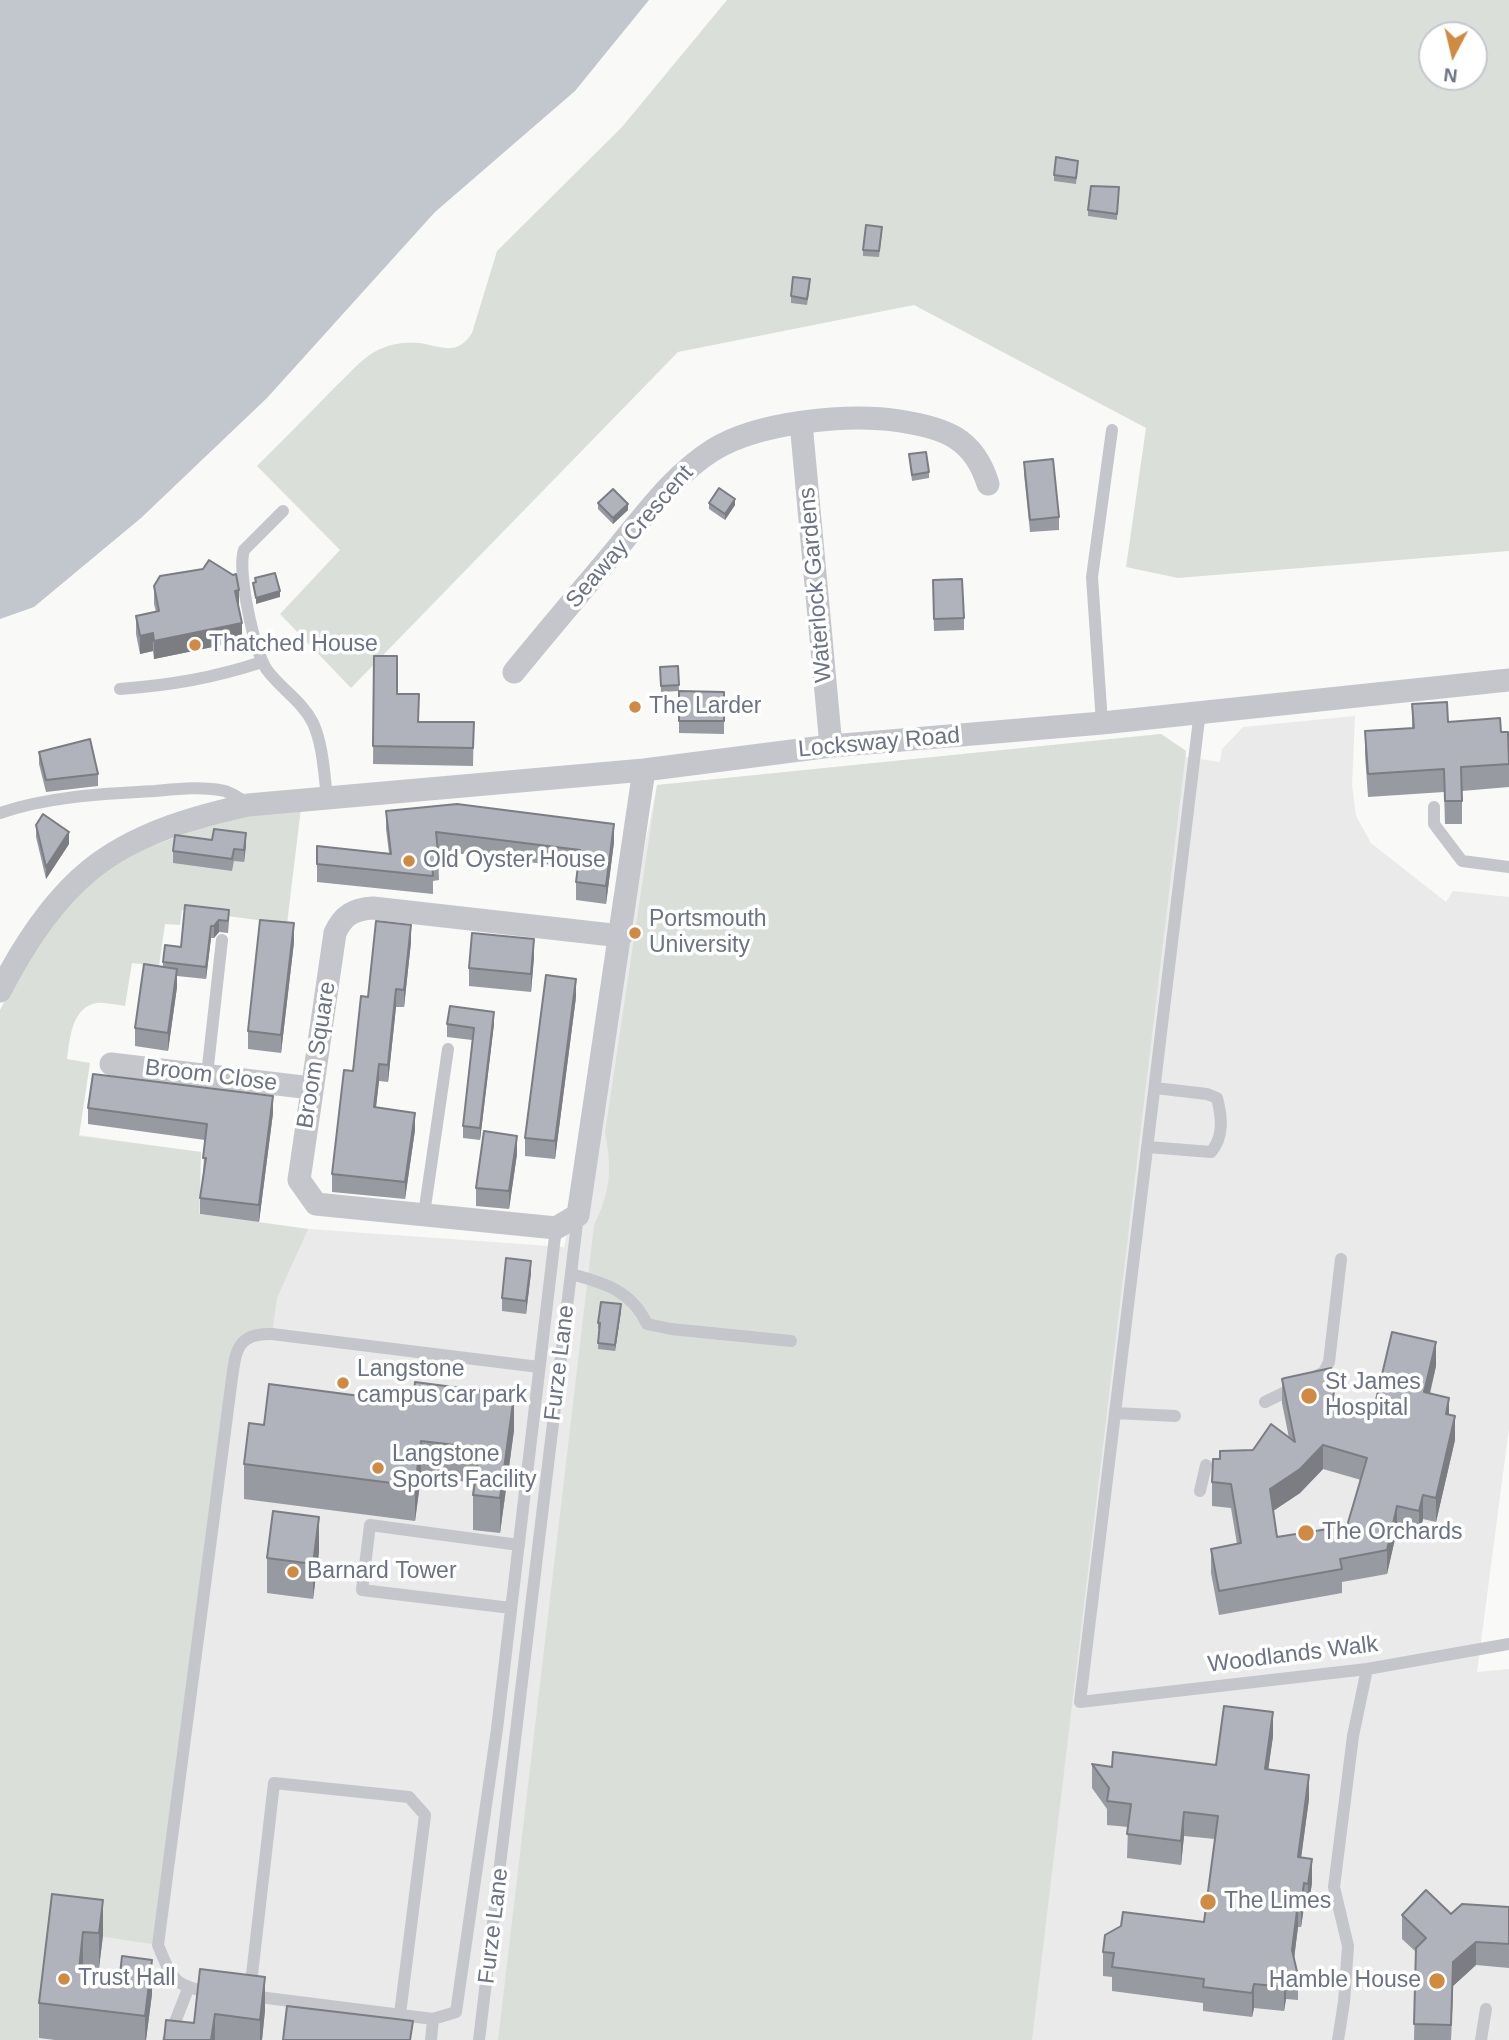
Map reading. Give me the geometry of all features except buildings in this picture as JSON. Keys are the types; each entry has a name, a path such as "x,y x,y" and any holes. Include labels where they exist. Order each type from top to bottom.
{"street":[{"name":"Seaway Crescent","path":"514,672 670,486 689,467 714,449 739,437 839,419 917,423 940,430 972,450 982,465 988,484"},
{"name":"Waterlock Gardens","path":"801,424 831,746"},
{"name":"Locksway Road","path":"0,991 38,928 90,870 128,845 163,830 203,816 248,805 644,770 831,746 1102,723 1509,680"},
{"name":"Furze Lane","path":"578,1215 644,770"},
{"name":"Broom Square","path":"556,1228 316,1204 299,1180 335,933 341,920 356,909 373,908 621,936"},
{"name":"Broom Close","path":"111,1064 311,1088"},
{"path":"556,1228 578,1215"}],"lane":[{"path":"1102,723 1092,577 1112,430"},
{"path":"283,511 244,550 243,579 255,644 262,662 300,703 314,725 327,797"},
{"path":"120,689 170,685 219,676 262,662"},
{"path":"1175,1416 1115,1413 1200,711"},
{"path":"0,813 39,802 86,796 196,788 234,794 248,805"},
{"path":"1434,807 1434,824 1462,861 1509,867"},
{"path":"207,1075 222,940"},
{"path":"424,1214 448,1049"},
{"path":"1148,1147 1211,1152 1218,1143 1222,1114 1217,1098 1207,1094 1155,1088"},
{"name":"Furze Lane","path":"479,2040 578,1215"},
{"path":"539,1367 272,1334 253,1336 245,1339 239,1346 234,1362 158,1945 170,1975 188,1989 433,2019 456,2012 496,1729 556,1228"},
{"path":"1265,1402 1324,1372 1329,1362 1341,1259"},
{"path":"571,1274 602,1284 631,1299 641,1310 647,1324 671,1329 791,1341"},
{"name":"Woodlands Walk","path":"1115,1413 1080,1702 1367,1668 1509,1644"},
{"path":"1200,1492 1206,1465"},
{"path":"511,1608 362,1590 370,1525 519,1545"},
{"path":"1338,2040 1345,2001 1348,1946 1334,1887 1353,1736 1367,1668"},
{"path":"237,1994 274,1783 409,1797 425,1815 400,2014"},
{"path":"168,2040 188,1989"},
{"path":"1481,2040 1486,2009"},
{"path":"431,2040 433,2019"}],"shaded area":[{"path":"0,0 649,0 575,91 435,212 267,398 141,518 34,607 0,619"},
{"path":"727,0 1509,0 1509,551 1178,578 1126,567 1146,428 914,305 678,352 351,688 280,614 340,550 257,466 372,353 382,348 415,342 443,348 461,345 472,333 497,251 622,127"},
{"path":"1355,716 1352,785 1356,816 1371,843 1446,902 1453,891 1509,897 1509,1428 1477,1672 1509,1669 1509,2040 0,2040 0,1124 201,1152 200,1214 309,1229 564,1247 657,785 1161,734 1186,751 1186,757 1220,762 1222,749 1243,727"},
{"path":"1161,734 1186,751 1032,2040 498,2040 594,1225 607,1190 609,1157 605,1132 657,785"},
{"path":"301,808 287,924 182,910 180,925 165,924 159,966 132,963 125,1006 97,1003 88,1006 73,1025 67,1059 90,1063 79,1136 201,1152 199,1214 308,1229 277,1298 272,1334 239,1346 158,1945 52,1929 38,2040 0,2040 0,1010 32,949 89,880 144,849 205,826 229,818"}],"place":[{"name":"Thatched House","path":"195,645"},
{"name":"The Larder","path":"635,707"},
{"name":"Old Oyster House","path":"409,861"},
{"name":"Portsmouth University","path":"635,933"},
{"name":"Langstone campus car park","path":"343,1383"},
{"name":"St James Hospital","path":"1309,1396"},
{"name":"Langstone Sports Facility","path":"378,1468"},
{"name":"The Orchards","path":"1306,1533"},
{"name":"Barnard Tower","path":"293,1572"},
{"name":"The Limes","path":"1208,1902"},
{"name":"Trust Hall","path":"64,1979"},
{"name":"Hamble House","path":"1437,1981"}]}
